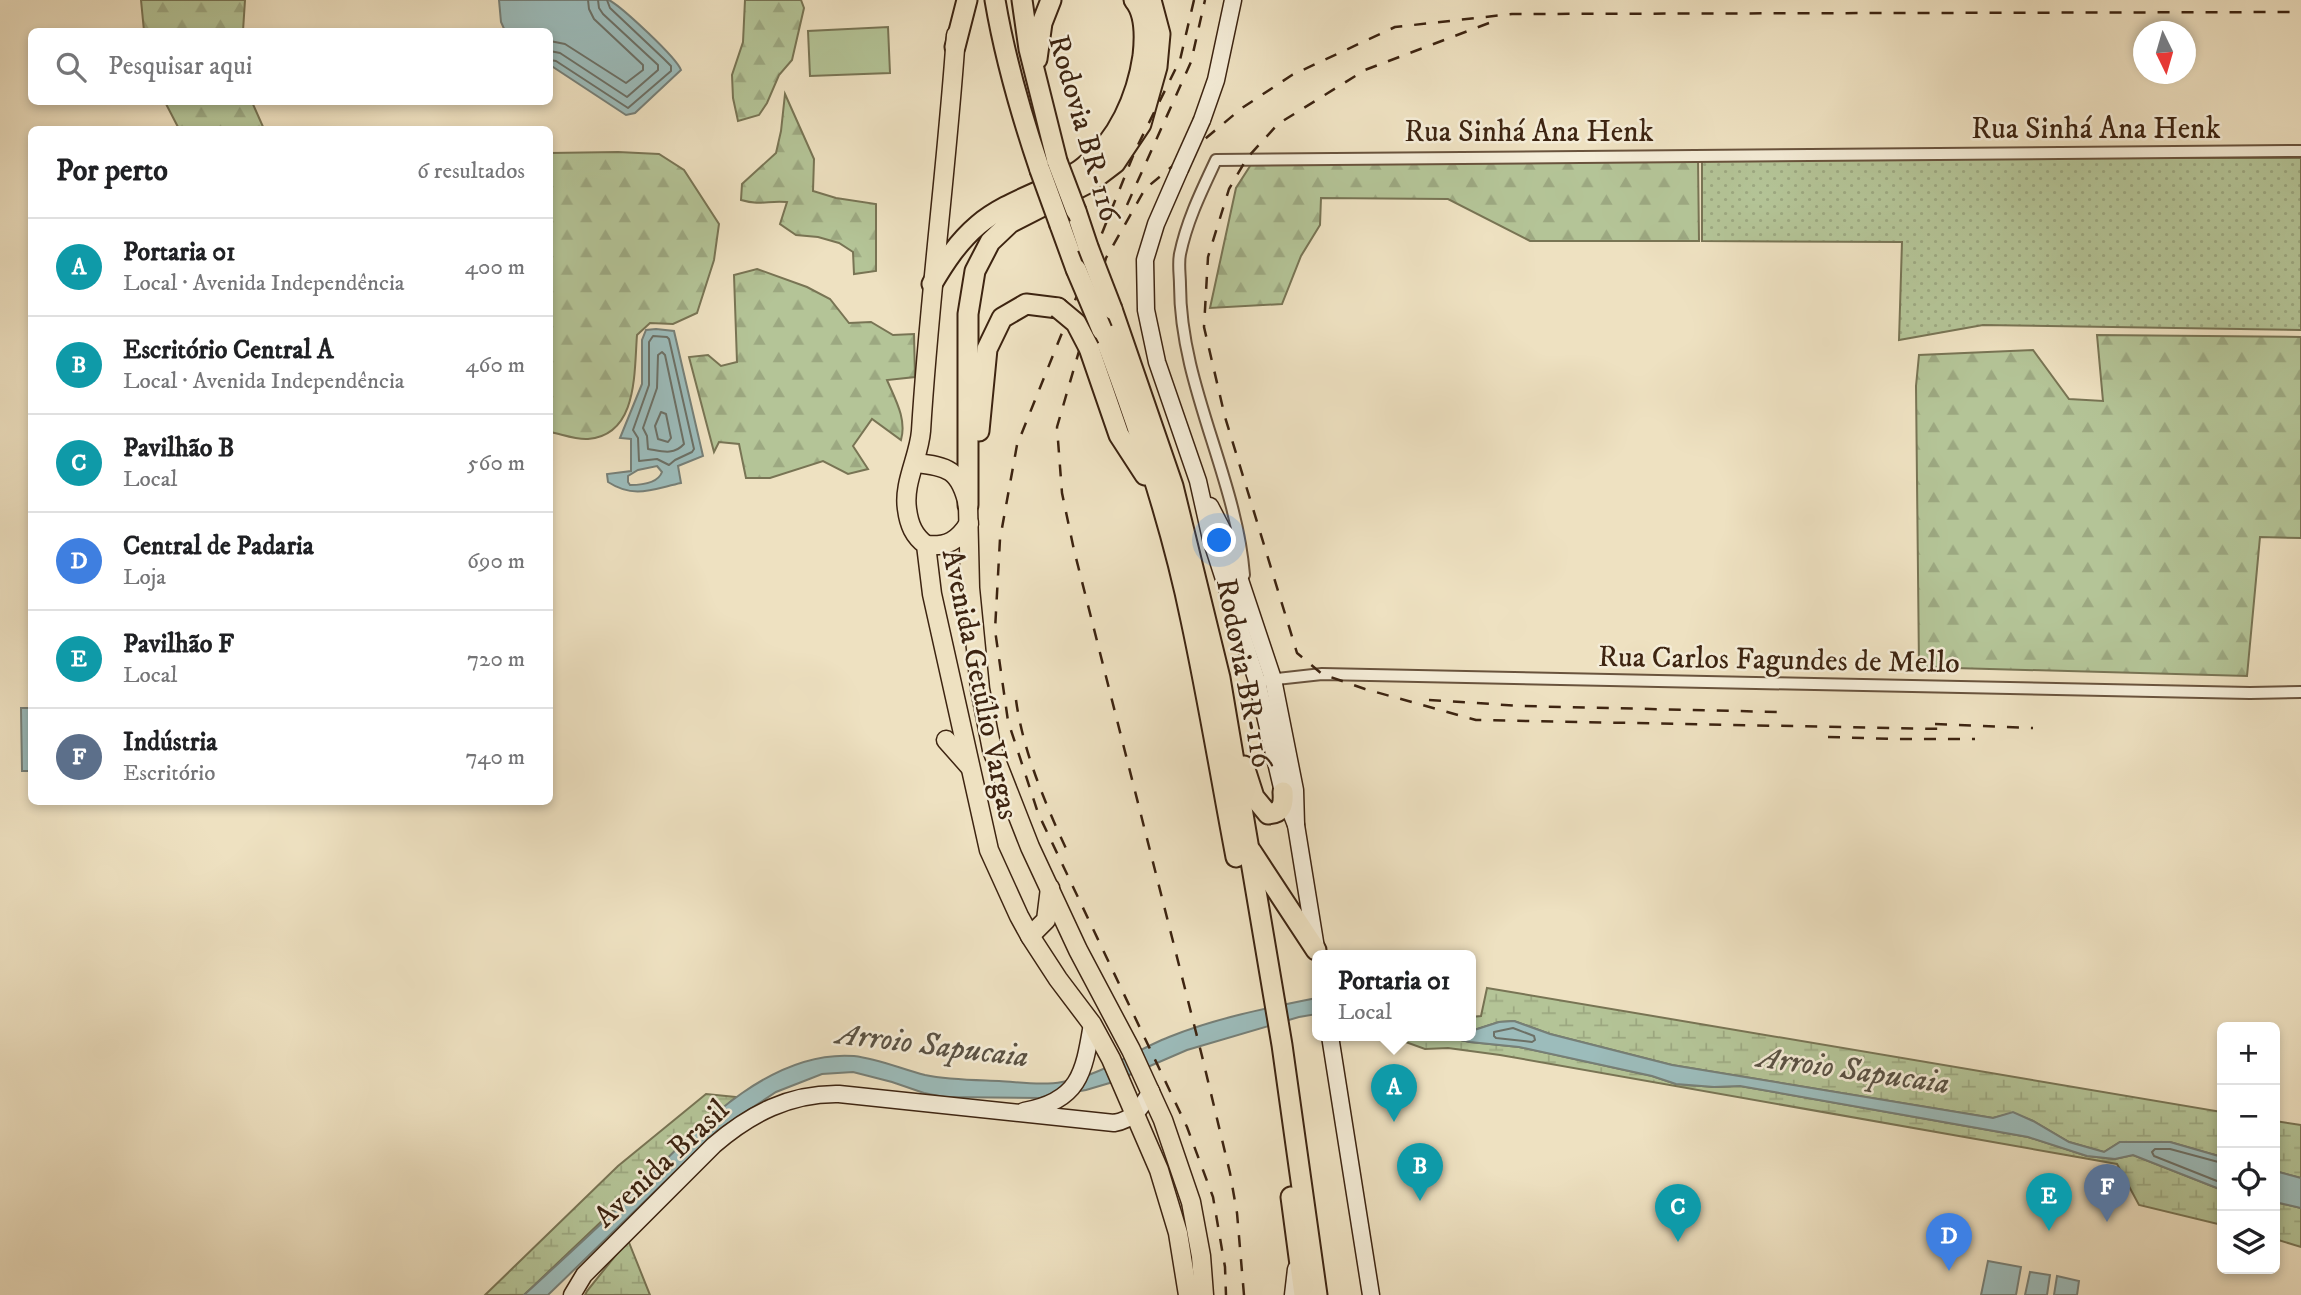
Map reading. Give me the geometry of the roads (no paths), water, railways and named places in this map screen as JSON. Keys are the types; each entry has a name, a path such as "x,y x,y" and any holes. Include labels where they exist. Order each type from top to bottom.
{"highway":[{"path":"956,47 967,0"},
{"name":"Rodovia BR-116","path":"995,0 1005,56 1021,114 1076,211 1173,486 1220,678 1267,989"},
{"name":"Rodovia BR-116","path":"1022,0 1029,49 1044,108 1049,166 1060,225 1123,385 1159,497 1191,619 1267,989 1317,1295"},
{"path":"1044,108 1037,58 1042,23 1051,0"},
{"path":"932,284 951,253 979,224 1010,205 1083,169 1103,150 1121,122 1139,81 1145,38 1139,6 1134,0"},
{"path":"968,514 968,314 975,271 990,242 1010,223 1090,182 1115,163 1141,124 1157,67 1160,34 1151,0"},
{"path":"968,514 988,349 1002,318 1026,304 1058,308 1076,323 1088,348 1119,435 1159,497"},
{"path":"1226,713 1254,797 1261,808 1268,814 1276,813 1284,804 1283,792"},
{"path":"1247,844 1315,950"},
{"name":"Rodovia BR-116","path":"1277,1047 1281,1114 1304,1295"}],"main road":[{"name":"Avenida Getúlio Vargas","path":"959,0 920,441 908,486 906,508 916,537 926,545 932,594 989,850 1030,936 1092,1024 1111,1059 1159,1170 1178,1233 1188,1295"},
{"path":"1233,0 1216,80 1202,120 1156,224 1145,260 1146,310 1157,362 1198,481 1224,535 1239,604 1265,680 1295,790 1296,825 1317,950"},
{"path":"915,463 943,466 951,471 965,494 968,514 960,537 950,543 926,545"},
{"name":"Avenida Getúlio Vargas","path":"968,514 970,588 980,689 992,750 1030,847 1163,1120 1191,1202 1204,1295"},
{"path":"1265,680 1283,792 1296,825"},
{"path":"946,740 972,770"},
{"path":"1030,936 1046,920 1049,888"},
{"name":"Avenida Brasil","path":"1014,1113 1041,1107 1071,1088 1085,1066 1092,1024"},
{"path":"1331,1041 1371,1295"},
{"path":"1131,1106 1144,1104 1150,1089"},
{"name":"Avenida Brasil","path":"572,1295 584,1275 713,1145 734,1128 778,1104 819,1094 839,1094 1114,1123 1124,1121 1131,1106"},
{"path":"1178,1233 1197,1230"},
{"name":"Rodovia BR-116","path":"1293,1295 1297,1253"}],"street":[{"name":"Rua Sinhá Ana Henk","path":"1239,604 1241,541 1189,364 1180,309 1180,256 1193,208 1216,160 2301,151"},
{"name":"Rua Carlos Fagundes de Mello","path":"1265,680 1322,674 2301,692"}],"water":[{"path":"499,0 609,0 648,33 681,70 635,113 626,115 553,67 553,28 504,28"},
{"path":"646,330 674,331 703,456 678,466 681,483 635,491 608,482 607,474 631,471 631,439 620,438 642,384 642,340","holes":["657,466 662,472 657,479 649,483 630,485 628,482 628,476 638,470"]},
{"path":"21,708 28,708 28,771 22,771"},
{"path":"1312,999 1312,1015 1187,1050 1113,1082 1040,1098 944,1097 853,1072 822,1074 776,1092 717,1131 548,1295 524,1295 613,1213 699,1128 727,1104 788,1068 820,1058 854,1056 943,1078 1054,1083 1090,1074 1187,1030"},
{"path":"1514,1021 1550,1034 1672,1065 1993,1118 2013,1112 2069,1142 2104,1152 2120,1142 2170,1142 2217,1156 2217,1188 2133,1155 2115,1159 2087,1156 2028,1137 1740,1086 1676,1084 1652,1076 1519,1047 1465,1041 1476,1041 1476,1029 1499,1022"},
{"path":"2280,1172 2301,1178 2301,1208 2280,1203"},
{"path":"1988,1261 2021,1267 2016,1295 1981,1295"},
{"path":"2030,1272 2050,1275 2047,1295 2025,1295"},
{"path":"2057,1276 2079,1281 2077,1295 2054,1295"}],"railway":[{"path":"1194,0 1180,60 1135,151 1017,445 1000,539 995,630 1008,721 1038,813 1187,1127 1213,1197 1225,1267 1226,1295"},
{"path":"1127,205 1191,62 1205,0"},
{"path":"1244,1295 1237,1213 1230,1173 1062,493 1057,427 1106,258 1145,189 1242,108 1292,75 1395,27 1512,14 2301,12"},
{"path":"1489,23 1365,70 1278,124 1247,158 1229,189 1208,257 1204,327 1225,417 1297,653 1322,674 1476,720 1944,729"},
{"path":"1016,700 1030,760 1069,855"},
{"path":"1429,700 1522,706 1779,712"},
{"path":"1935,724 2033,728"},
{"path":"1828,737 1975,739"}],"place":[{"name":"Portaria 01","path":"1394,1122"},
{"name":"Escritório Central A","path":"1420,1201"},
{"name":"Indústria","path":"2107,1222"},
{"name":"Pavilhão F","path":"2049,1231"},
{"name":"Pavilhão B","path":"1678,1242"},
{"name":"Central de Padaria","path":"1949,1271"}],"water label":[{"name":"Arroio Sapucaia","path":"933,1044"},
{"name":"Arroio Sapucaia","path":"1854,1069"}]}
